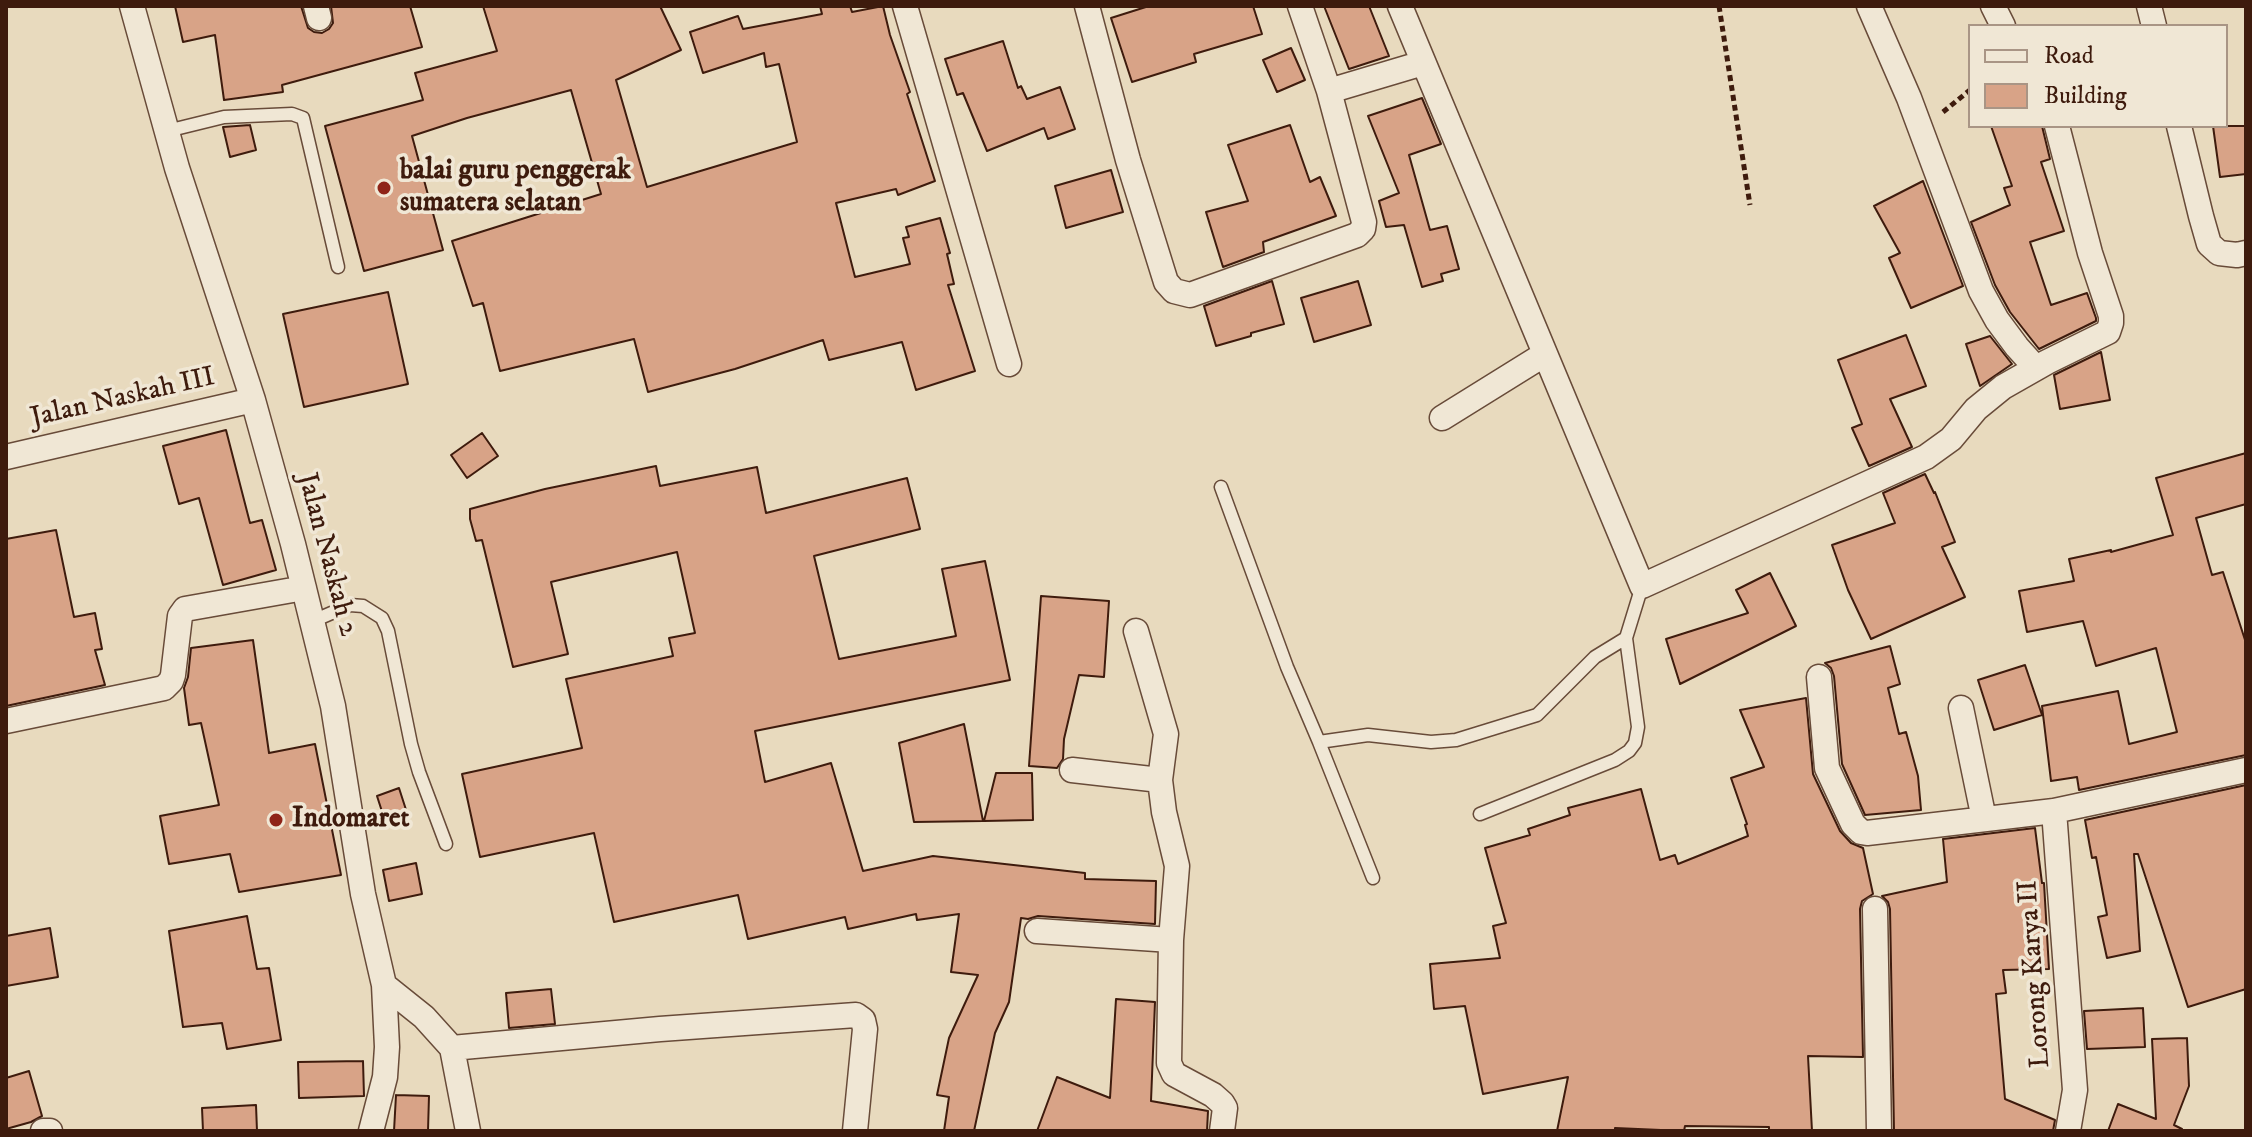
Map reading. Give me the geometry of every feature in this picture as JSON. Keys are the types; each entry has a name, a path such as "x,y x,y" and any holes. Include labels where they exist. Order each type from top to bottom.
{"street":[{"name":"Jalan Naskah 2","path":"132,6 182,183 253,400 333,706 363,894 384,985 385,1077 371,1131"},
{"path":"905,6 1009,364"},
{"path":"1087,6 1166,282 1174,291 1190,295 1360,232 1364,222 1329,91 1300,6"},
{"path":"1400,6 1642,586 1926,457 1951,439 1989,397 2036,368 2108,332 2111,323 2058,128"},
{"path":"1869,6 1918,121 1981,291 1997,320 2036,368"},
{"path":"1993,6 2002,24"},
{"path":"1329,91 1423,63"},
{"path":"2180,128 2209,244 2219,253 2246,253"},
{"path":"1442,418 1545,354"},
{"name":"Jalan Naskah III","path":"6,457 253,400"},
{"path":"6,721 164,688 173,675 180,616 185,609 304,588"},
{"path":"1136,631 1166,734 1160,780 1177,866 1171,940 1169,1063 1174,1074 1222,1103 1225,1108 1222,1131"},
{"path":"1819,677 1827,768 1857,829 1867,833 2054,811 2246,770"},
{"path":"1961,708 1984,819"},
{"path":"1072,770 1160,780"},
{"name":"Lorong Karya II","path":"2054,811 2075,1090 2068,1131"},
{"path":"1875,909 1879,1131"},
{"path":"1037,931 1171,940"},
{"path":"384,985 424,1017 452,1048 468,1131"},
{"path":"452,1048 676,1027 856,1015 863,1020 865,1029 855,1131"},
{"path":"43,1131 50,1131"}],"lane":[{"path":"167,131 224,117 292,114 303,118 338,267"},
{"path":"1221,487 1287,667 1373,878"},
{"path":"1480,814 1615,760 1629,751 1638,735 1638,727 1626,638 1642,586"},
{"path":"313,621 350,605 363,606 382,618 388,631 411,744 446,844"},
{"path":"1319,742 1368,735 1431,742 1456,740 1537,715 1595,657 1626,638"}],"path":[{"path":"1719,6 1750,205"},
{"path":"1918,121 1943,112 1968,92"}],"building":[{"path":"175,6 301,6 308,28 322,33 333,23 331,6 410,6 422,47 282,85 283,92 224,100 215,35 183,42"},
{"path":"483,6 660,6 681,50 616,80 647,187 797,142 779,64 766,67 764,53 703,73 690,32 738,16 743,29 822,14 820,6 850,6 852,12 883,6 935,181 898,195 896,189 836,203 855,277 910,264 903,238 909,237 906,227 940,218 950,253 947,254 954,284 948,285 975,371 916,390 902,342 829,360 823,340 735,369 648,392 634,339 500,371 483,303 473,306 452,241 601,194 571,90 412,136 443,250 364,271 325,126 423,100 415,73 497,51"},
{"path":"1149,6 1253,6 1262,34 1194,54 1196,62 1132,82 1111,18"},
{"path":"1324,6 1369,6 1389,56 1349,69"},
{"path":"1003,41 1018,88 1021,86 1027,99 1060,87 1075,129 1048,139 1044,128 987,151 963,93 957,95 945,59"},
{"path":"1291,48 1305,80 1277,92 1263,60"},
{"path":"1422,98 1441,144 1409,155 1430,230 1447,226 1459,269 1441,274 1443,281 1422,287 1404,225 1386,227 1379,201 1399,193 1368,116"},
{"path":"250,125 256,150 230,157 223,127"},
{"path":"1290,125 1310,182 1320,177 1336,216 1263,242 1264,252 1223,267 1206,212 1248,201 1228,145"},
{"path":"2246,126 2246,174 2220,177 2213,128"},
{"path":"1992,128 2042,128 2050,159 2041,162 2064,231 2030,242 2051,305 2087,293 2096,321 2039,349 2010,312 1995,285 1971,222 2010,205 2004,188 2012,186"},
{"path":"1111,170 1123,212 1066,228 1055,186"},
{"path":"1923,181 1963,286 1911,308 1889,258 1900,253 1874,206"},
{"path":"1272,281 1284,324 1216,346 1204,306"},
{"path":"1358,281 1371,325 1314,342 1301,298"},
{"path":"388,292 408,384 304,407 283,314"},
{"path":"1906,335 1926,386 1890,399 1912,447 1869,466 1852,428 1862,424 1838,360"},
{"path":"1990,336 2012,364 1980,386 1966,344"},
{"path":"2101,352 2110,400 2060,409 2054,375"},
{"path":"226,430 250,523 262,520 276,570 223,585 199,498 179,504 163,446"},
{"path":"482,433 498,456 467,478 451,455"},
{"path":"2246,453 2246,504 2196,518 2212,575 2223,572 2246,643 2246,755 2079,790 2077,777 2051,781 2042,706 2118,691 2129,744 2177,732 2156,648 2096,666 2083,621 2027,632 2019,591 2074,581 2069,559 2111,552 2173,535 2156,478"},
{"path":"656,466 660,486 757,467 766,513 907,478 920,529 814,556 839,659 956,636 942,569 985,561 1010,680 755,731 765,782 831,763 863,871 933,856 1085,873 1085,879 1156,881 1155,924 1038,916 1021,918 1009,1002 995,1033 974,1131 944,1131 949,1097 937,1095 949,1038 978,975 951,972 959,914 917,920 916,914 848,929 845,917 748,939 738,895 614,922 594,833 480,857 462,774 582,748 566,679 673,656 669,638 695,633 677,552 551,582 568,654 513,667 482,540 476,541 470,509 545,489"},
{"path":"1925,474 1955,542 1942,547 1965,597 1871,639 1848,590 1832,545 1895,523 1883,493"},
{"path":"56,530 74,617 95,613 102,649 95,650 105,685 6,706 6,539"},
{"path":"1770,573 1796,626 1680,684 1666,639 1748,613 1736,590"},
{"path":"1041,596 1109,601 1104,677 1079,675 1064,739 1063,759 1057,768 1029,766"},
{"path":"253,640 269,753 315,744 341,875 239,892 230,854 169,864 160,816 219,805 201,723 189,725 184,688 191,648"},
{"path":"1890,646 1900,684 1888,688 1899,734 1906,732 1918,776 1921,810 1865,815 1842,764 1834,676 1825,663"},
{"path":"2025,665 2042,715 1994,730 1978,680"},
{"path":"1806,698 1813,774 1840,831 1851,843 1863,848 1873,894 1862,901 1860,909 1863,1057 1808,1056 1812,1131 1685,1126 1684,1131 1615,1128 1615,1131 1557,1131 1568,1077 1483,1094 1465,1006 1434,1009 1430,964 1500,958 1493,926 1506,923 1485,848 1530,835 1528,829 1570,815 1568,808 1641,789 1660,860 1675,855 1678,864 1748,836 1747,824 1731,778 1764,767 1740,710"},
{"path":"964,724 983,821 914,822 899,743"},
{"path":"996,773 1032,773 1033,820 984,821"},
{"path":"2246,785 2246,989 2188,1007 2138,854 2134,854 2140,951 2107,958 2098,917 2107,915 2085,820"},
{"path":"399,788 408,816 386,824 377,796"},
{"path":"2035,828 2044,883 2049,969 2003,970 2006,993 1996,994 2005,1099 2055,1120 2053,1131 1894,1131 1890,909 1882,896 1947,882 1943,839"},
{"path":"416,863 422,894 389,901 383,870"},
{"path":"247,916 257,969 269,968 281,1040 227,1049 222,1023 183,1027 169,931"},
{"path":"50,928 58,977 6,986 6,936"},
{"path":"551,989 555,1024 509,1028 506,993"},
{"path":"1116,999 1155,1002 1151,1101 1208,1111 1207,1131 1037,1131 1057,1077 1110,1098"},
{"path":"2143,1008 2145,1047 2087,1049 2084,1011"},
{"path":"2187,1038 2189,1086 2174,1125 2182,1131 2108,1131 2118,1104 2156,1119 2152,1039"},
{"path":"363,1061 364,1096 299,1098 298,1062"},
{"path":"29,1071 42,1116 6,1129 6,1078"},
{"path":"396,1095 429,1096 428,1131 394,1131"},
{"path":"256,1105 257,1131 203,1131 202,1108"}],"place":[{"name":"balai guru penggerak sumatera selatan","path":"384,188"},
{"name":"Indomaret","path":"276,820"}]}
